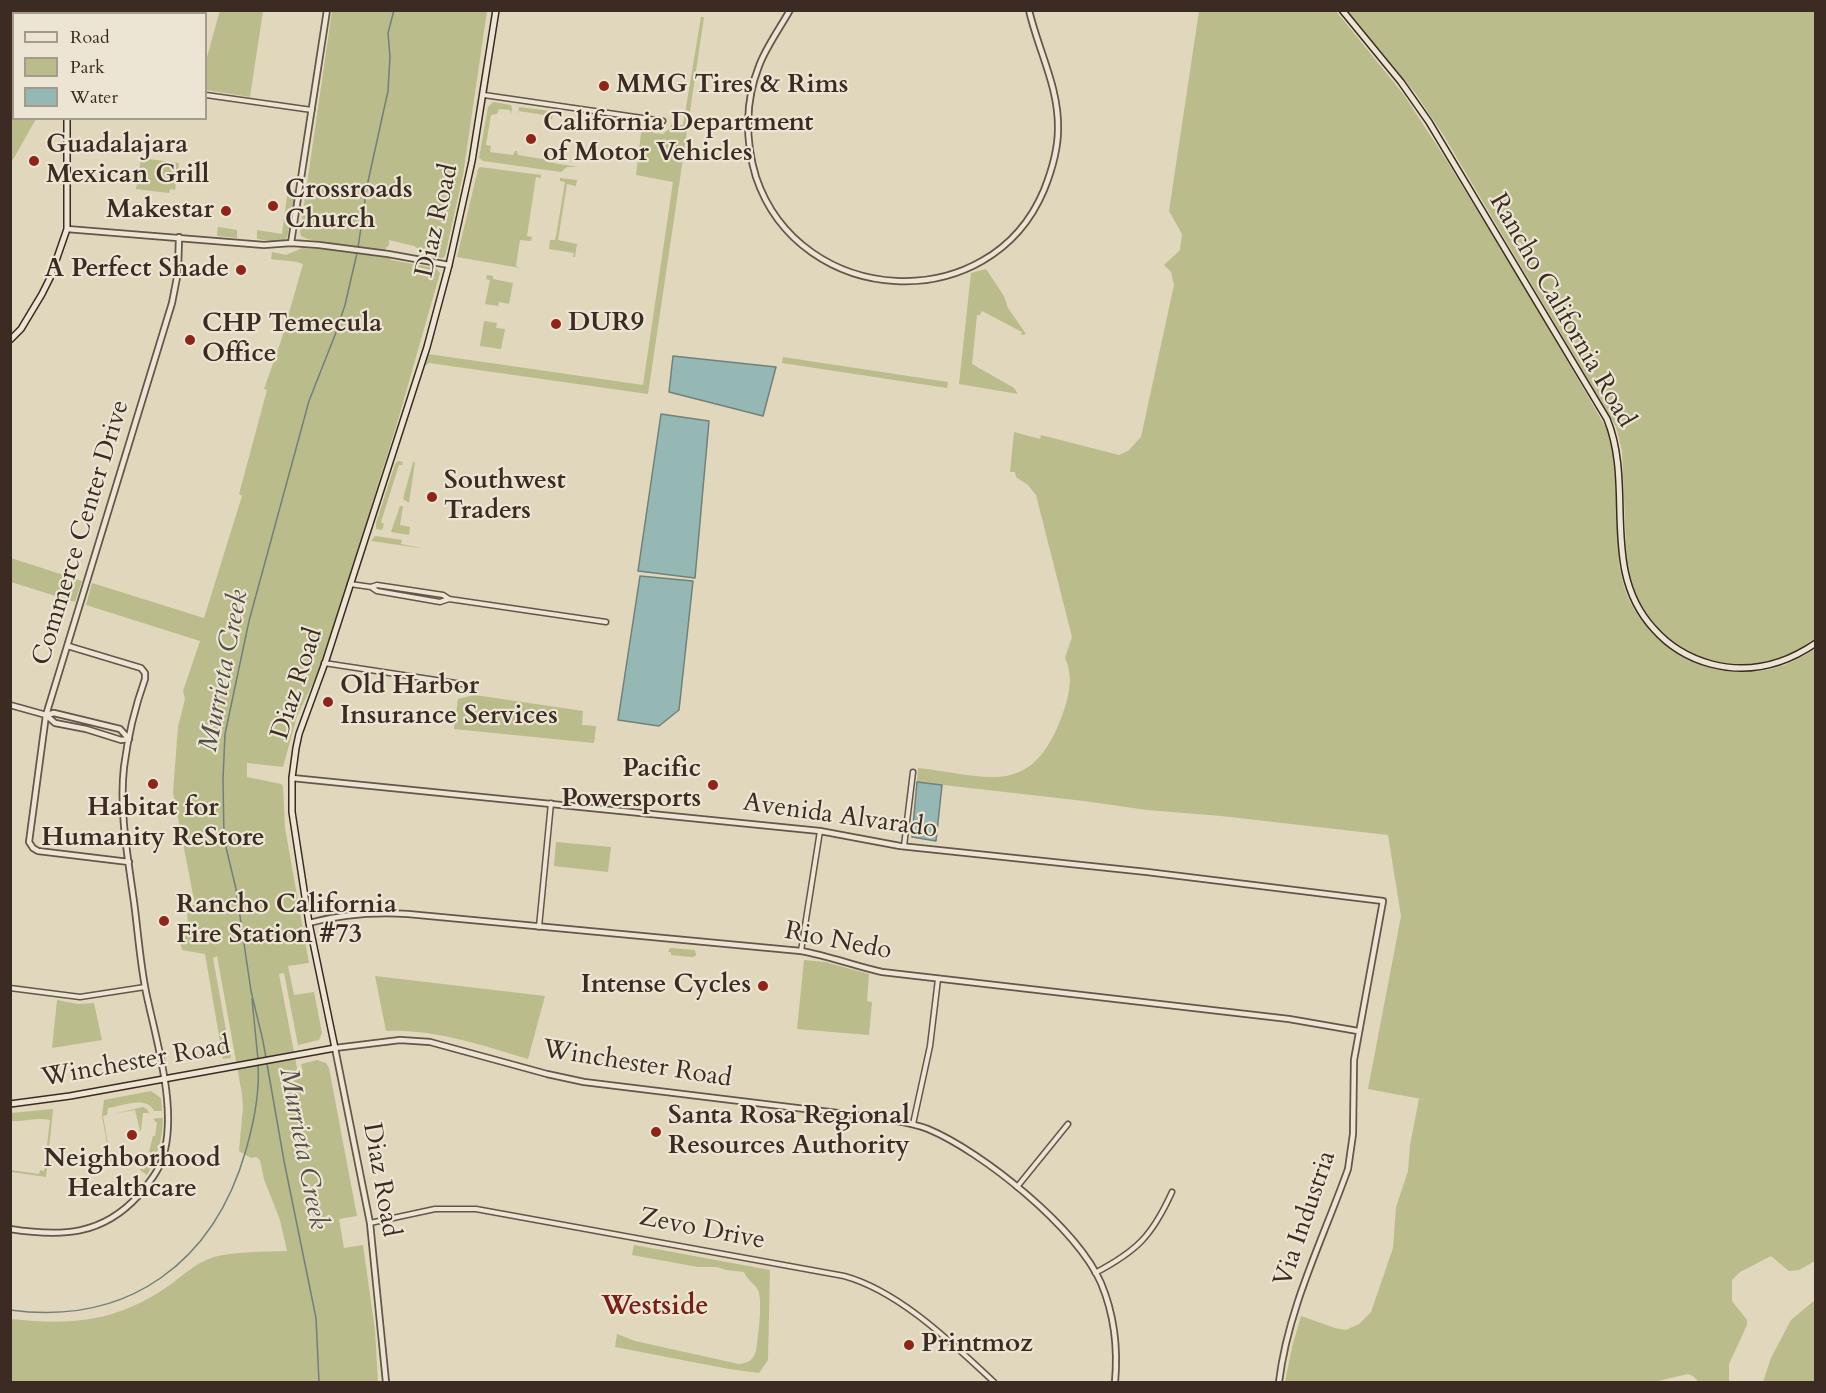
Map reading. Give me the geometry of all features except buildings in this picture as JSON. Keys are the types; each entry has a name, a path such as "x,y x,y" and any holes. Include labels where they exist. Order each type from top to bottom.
{"main road":[{"name":"Diaz Road","path":"335,1048 309,923 292,812 292,778 299,734 427,347 450,265 484,95 496,10"},
{"name":"Rancho California Road","path":"1342,10 1401,82 1429,122 1606,419 1615,441 1619,464 1621,547 1625,576 1633,598 1648,623 1667,641 1690,656 1703,662 1730,668 1752,668 1778,663 1802,653 1815,643"},
{"path":"10,340 21,329 42,294 67,229 67,120"},
{"name":"Winchester Road","path":"10,1104 70,1096 335,1048"}],"street":[{"path":"291,243 327,10"},
{"path":"790,10 759,66 750,98 749,148 758,180 774,214 788,231 810,251 852,274 895,282 932,279 951,274 983,260 1017,233 1029,218 1041,196 1055,158 1058,130 1057,107 1029,10"},
{"path":"207,95 312,110"},
{"path":"484,95 663,121"},
{"path":"67,229 264,245 291,243 388,254 450,265"},
{"name":"Commerce Center Drive","path":"129,862 38,851 29,842 46,715 173,298 178,272 179,237"},
{"path":"350,584 440,602 450,599 606,622"},
{"path":"10,1229 57,1234 73,1233 112,1219 147,1185 163,1158 168,1118 163,1078 145,987 124,820 124,767 145,673 141,668 68,646"},
{"path":"324,663 462,684"},
{"path":"10,705 46,715 55,723 86,729 121,740 129,739"},
{"path":"46,715 54,713 120,729 129,739"},
{"path":"904,846 913,772"},
{"name":"Avenida Alvarado","path":"292,778 820,831 904,846 1147,872 1383,901"},
{"path":"539,927 551,803"},
{"path":"801,951 820,831"},
{"name":"Via Industria","path":"1279,1383 1282,1357 1290,1326 1348,1169 1353,1134 1354,1060 1383,901"},
{"name":"Rio Nedo","path":"309,923 349,914 380,913 801,951 882,972 1289,1019 1358,1031"},
{"path":"913,1124 930,1046 938,979"},
{"path":"10,988 80,997 145,987"},
{"name":"Winchester Road","path":"335,1048 379,1041 430,1042 584,1082 876,1117 913,1124 950,1139 970,1151 1064,1228 1083,1253 1106,1298 1113,1325 1116,1350 1115,1383"},
{"name":"Diaz Road","path":"335,1048 370,1223 386,1383"},
{"path":"1016,1187 1068,1124"},
{"path":"1095,1273 1120,1260 1136,1248 1151,1232 1172,1192"},
{"name":"Zevo Drive","path":"370,1223 435,1209 476,1209 844,1276 874,1286 897,1299 966,1356 994,1383"}],"green space":[{"path":"220,10 263,11 250,97 207,90 207,57"},
{"path":"332,11 487,11 463,175 445,256 442,258 429,257 414,246 389,240 386,248 385,253 391,260 436,268 440,273 398,420 322,665 297,716 283,767 247,763 247,777 283,786 285,828 309,963 288,966 294,995 314,992 322,1033 319,1040 298,1045 284,973 279,974 298,1073 303,1072 301,1064 317,1060 326,1063 329,1068 357,1216 339,1219 344,1248 363,1245 375,1330 378,1382 11,1382 11,1319 52,1322 108,1315 145,1300 194,1267 214,1257 287,1251 280,1220 264,1179 260,1160 239,1151 242,1094 217,956 213,958 231,1058 223,1059 205,954 182,950 180,941 189,933 186,905 195,905 173,792 178,727 185,699 183,691 200,641 86,605 92,583 204,618 242,496 239,494 267,390 264,389 281,341 303,264 271,259 272,252 286,255 302,248 338,250 337,245 307,239 301,236 300,232"},
{"path":"1199,11 1336,11 1404,95 1529,295 1608,431 1614,456 1619,564 1623,583 1636,612 1660,641 1692,661 1728,671 1747,672 1774,668 1815,649 1815,1261 1799,1270 1789,1271 1771,1256 1740,1272 1732,1280 1732,1301 1747,1320 1747,1325 1729,1364 1729,1382 1699,1382 1688,1374 1654,1382 1285,1382 1301,1316 1346,1330 1359,1324 1371,1312 1393,1248 1396,1207 1408,1171 1410,1145 1419,1099 1427,1100 1368,1089 1401,916 1388,835 1147,810 917,782 918,768 986,777 1005,776 1021,771 1036,760 1050,742 1062,716 1070,687 1065,658 1072,637 1036,495 1028,485 1016,477 1015,472 1010,472 1014,432 1040,439 1041,435 1119,455 1128,451 1141,437 1174,285 1171,272 1164,265 1180,250 1182,234 1169,211"},
{"path":"1348,11 1815,11 1815,638 1791,654 1775,660 1750,664 1725,663 1702,657 1681,646 1662,631 1646,613 1634,591 1627,567 1622,451 1616,427 1444,136 1416,94"},
{"path":"701,17 704,17 648,394 429,363 425,366 428,354 643,385 673,182 636,175 642,125 654,133 663,134 672,124 683,125"},
{"path":"493,102 511,105 512,109 511,114 510,110 499,109 497,114 491,115 486,145 491,146 490,152 513,155 517,151 518,155 542,159 544,155 544,159 548,162 553,159 552,153 554,154 553,163 578,167 567,167 561,172 483,161 479,158 488,107"},
{"path":"519,107 550,111 553,114 552,119 550,120 550,116 519,111 518,115"},
{"path":"12,116 12,120 35,120 11,163"},
{"path":"141,158 179,163 175,190 170,189 169,193 136,189"},
{"path":"480,167 541,175 541,178 536,177 527,236 532,237 531,241 520,240 516,266 520,268 457,257"},
{"path":"560,178 577,180 576,186 567,184 558,240 577,244 575,257 573,257 574,253 549,249 550,240 555,240 556,236 565,182 560,181"},
{"path":"288,189 296,191 287,238 276,241 257,239 257,230 282,234"},
{"path":"218,227 237,230 237,238 217,236"},
{"path":"986,269 1026,334 1021,335 1022,332 982,311 980,315 977,315 972,364 1014,388 1018,394 959,384 971,273"},
{"path":"487,275 493,276 493,279 513,283 509,304 499,302 498,306 485,304 490,280 486,279"},
{"path":"484,321 497,323 496,328 505,329 501,349 480,346"},
{"path":"783,357 948,382 947,388 782,363"},
{"path":"398,461 403,462 399,465 381,522 384,524 382,530 376,529 395,464"},
{"path":"413,462 415,462 409,503 403,499"},
{"path":"400,506 403,506 400,525 410,527 409,535 391,532"},
{"path":"375,536 402,540 401,544 427,549 371,541"},
{"path":"11,558 82,581 75,602 11,582"},
{"path":"475,695 583,711 582,725 596,726 594,743 454,729 458,699"},
{"path":"556,842 611,847 608,872 554,866"},
{"path":"670,948 695,950 696,956 671,955 671,952 668,952"},
{"path":"804,960 825,962 869,974 867,1001 872,1002 869,1035 797,1029"},
{"path":"375,976 545,996 528,1059 440,1035 386,1031"},
{"path":"57,1000 78,1004 94,1003 102,1040 52,1048"},
{"path":"151,1091 161,1098 162,1111 154,1111 151,1106 140,1102 108,1108 107,1115 103,1116 110,1156 114,1156 113,1163 110,1161 102,1116 104,1100"},
{"path":"143,1107 149,1113 143,1113 141,1131 135,1110 113,1114"},
{"path":"53,1109 46,1177 11,1172 11,1170 39,1174 40,1170 44,1171 50,1120 11,1121 11,1113"},
{"path":"163,1118 161,1140 147,1175 140,1170 141,1168 144,1170 152,1153 149,1152 157,1123 153,1119"},
{"path":"634,1245 770,1270 768,1360 759,1373 615,1347 617,1334 635,1341 739,1364 750,1361 756,1351 760,1320 759,1295 758,1290 744,1272 717,1267 698,1267 632,1255"},
{"path":"1815,1300 1815,1382 1763,1382 1771,1358 1791,1320"}],"water":[{"path":"673,356 776,367 763,416 669,392"},
{"path":"661,414 709,421 695,578 638,571"},
{"path":"640,576 693,581 679,710 659,726 618,720"},
{"path":"917,782 942,785 936,841 912,837"}],"waterway":[{"name":"Murrieta Creek","path":"358,248 367,186 388,91 390,57 388,33 394,10"},
{"name":"Murrieta Creek","path":"319,1382 316,1318 284,1161 263,1041 251,991 236,889 224,839 223,779 225,734 249,621 309,401 345,305 357,253"},
{"path":"252,999 258,1060"},
{"path":"10,1310 53,1312 93,1308 129,1296 161,1278 189,1254 212,1224 232,1190 254,1118 258,1065"}],"place":[{"name":"MMG Tires & Rims","path":"604,86"},
{"name":"California Department of Motor Vehicles","path":"531,139"},
{"name":"Guadalajara Mexican Grill","path":"34,161"},
{"name":"Crossroads Church","path":"273,206"},
{"name":"Makestar","path":"226,211"},
{"name":"A Perfect Shade","path":"241,270"},
{"name":"DUR9","path":"556,324"},
{"name":"CHP Temecula Office","path":"190,340"},
{"name":"Southwest Traders","path":"432,497"},
{"name":"Old Harbor Insurance Services","path":"328,702"},
{"name":"Habitat for Humanity ReStore","path":"153,784"},
{"name":"Pacific Powersports","path":"713,785"},
{"name":"Rancho California Fire Station #73","path":"164,921"},
{"name":"Intense Cycles","path":"763,986"},
{"name":"Santa Rosa Regional Resources Authority","path":"656,1132"},
{"name":"Neighborhood Healthcare","path":"132,1135"},
{"name":"Printmoz","path":"909,1345"}],"district":[{"name":"Westside","path":"655,1308"}]}
